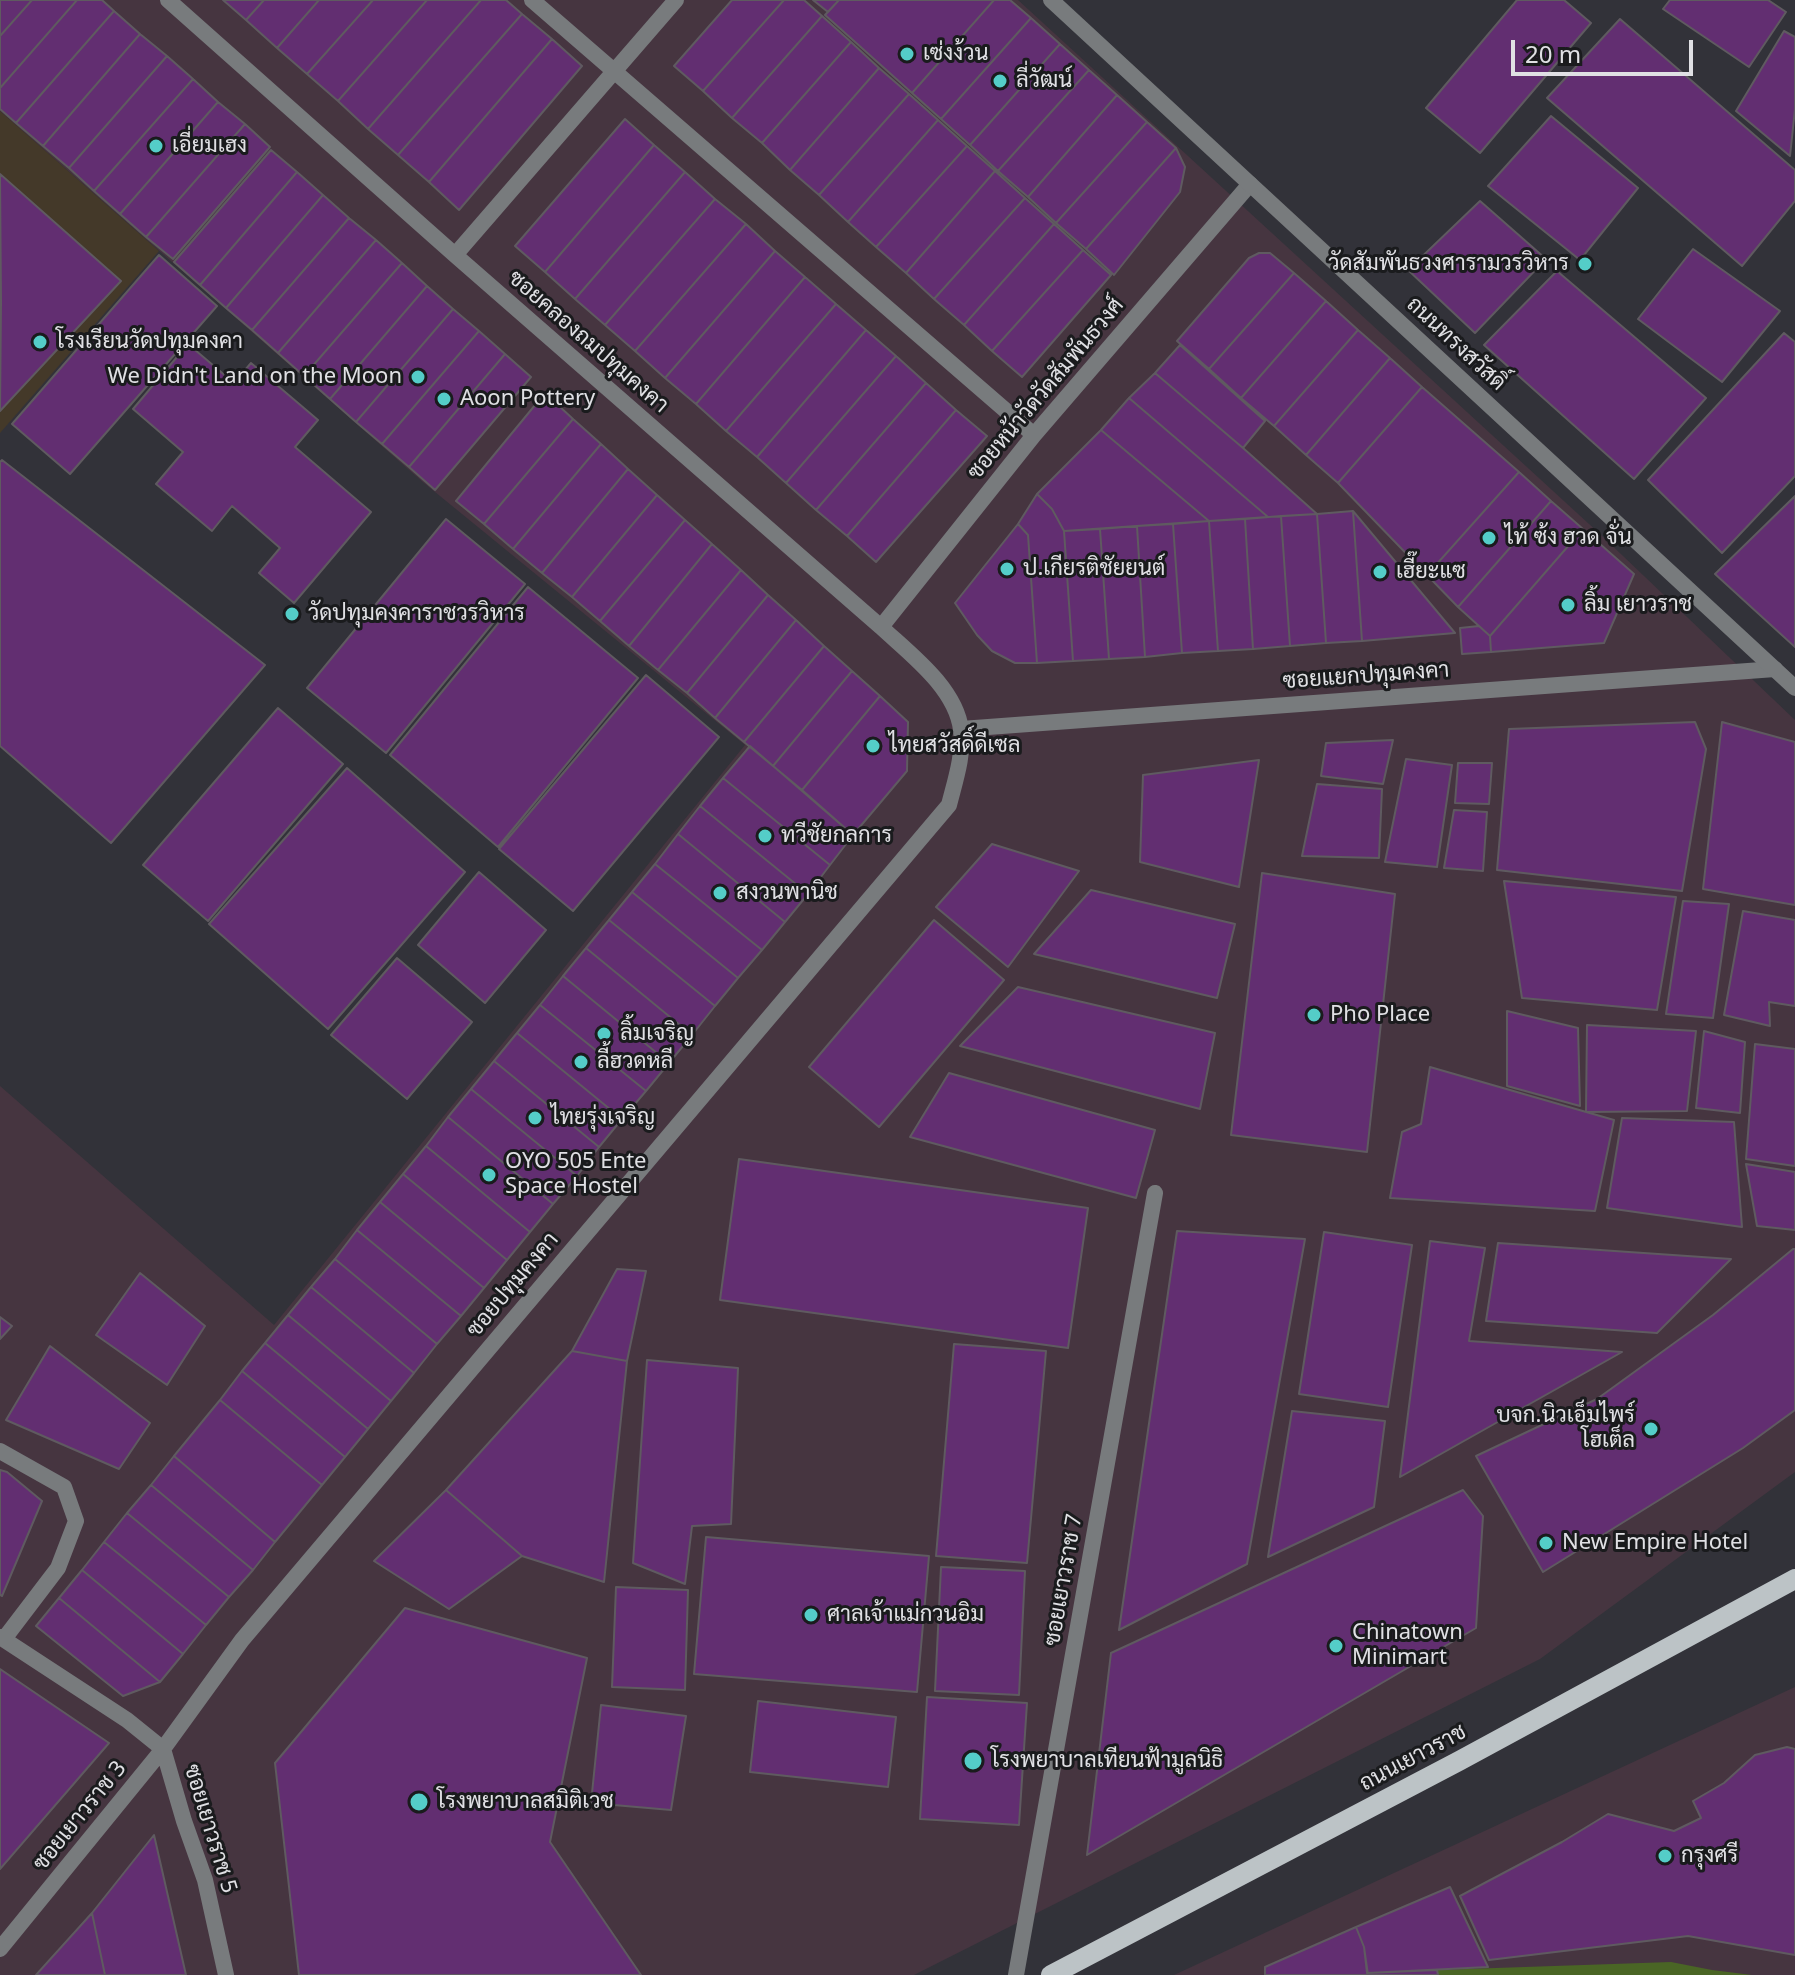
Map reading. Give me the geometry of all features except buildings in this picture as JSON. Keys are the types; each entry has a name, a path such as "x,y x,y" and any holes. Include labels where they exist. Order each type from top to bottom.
{"main road":[{"name":"ถนนเยาวราช","path":"1051,1975 1459,1761 1795,1579"}],"street":[{"name":"ซอยคลองถมปทุมคงคา","path":"168,0 881,627 951,697 961,729"},
{"path":"532,0 1034,435"},
{"path":"455,255 676,0"},
{"name":"ถนนทรงสวัสดิ์","path":"1051,0 1795,688"},
{"name":"ซอยหน้าวัดวัดสัมพันธวงศ์","path":"881,627 1034,435 1250,184"},
{"name":"ซอยแยกปทุมคงคา","path":"961,729 1775,669"},
{"name":"ซอยปทุมคงคา","path":"163,1749 242,1640 949,805 959,766 961,729"},
{"name":"ซอยเยาวราช 7","path":"1016,1975 1155,1193"},
{"path":"0,1451 64,1487 76,1521 58,1568 2,1638"},
{"name":"ซอยเยาวราช 5","path":"2,1638 127,1720 163,1749 205,1880 226,1975"},
{"name":"ซอยเยาวราช 3","path":"0,1949 163,1749"}],"shaded area":[{"path":"0,0 1018,0 1601,535 1795,720 1795,1472 1540,1659 914,1975 0,1975 0,1086 274,1325 745,745 424,483 0,111"},
{"name":"โรงเรียนวัดปทุมคงคา","path":"0,111 159,251 0,433"},
{"path":"1795,1687 1795,1975 1174,1975"}],"green space":[{"path":"1671,1962 1752,1975 1438,1975 1437,1970"}],"place":[{"name":"เซ่งง้วน","path":"907,54"},
{"name":"ลี่วัฒน์","path":"1000,81"},
{"name":"เอี่ยมเฮง","path":"156,146"},
{"name":"วัดสัมพันธวงศารามวรวิหาร","path":"1585,264"},
{"name":"โรงเรียนวัดปทุมคงคา","path":"40,342"},
{"name":"We Didn't Land on the Moon","path":"418,377"},
{"name":"Aoon Pottery","path":"444,399"},
{"name":"ไท้ ซ้ง ฮวด จั่น","path":"1489,538"},
{"name":"ป.เกียรติชัยยนต์","path":"1007,569"},
{"name":"เฮี๊ยะแซ","path":"1380,572"},
{"name":"ลิ้ม เยาวราช","path":"1568,605"},
{"name":"วัดปทุมคงคาราชวรวิหาร","path":"292,614"},
{"name":"ไทยสวัสดิ์ดีเซล","path":"873,746"},
{"name":"ทวีชัยกลการ","path":"765,836"},
{"name":"สงวนพานิช","path":"720,893"},
{"name":"Pho Place","path":"1314,1015"},
{"name":"ลิ้มเจริญ","path":"604,1034"},
{"name":"ลี้ฮวดหลี","path":"581,1062"},
{"name":"ไทยรุ่งเจริญ","path":"535,1118"},
{"name":"OYO 505 Ente Space Hostel","path":"489,1175"},
{"name":"บจก.นิวเอ็มไพร์ โฮเต็ล","path":"1651,1429"},
{"name":"New Empire Hotel","path":"1546,1543"},
{"name":"ศาลเจ้าแม่กวนอิม","path":"811,1615"},
{"name":"Chinatown Minimart","path":"1336,1646"},
{"name":"โรงพยาบาลเทียนฟ้ามูลนิธิ","path":"973,1761"},
{"name":"โรงพยาบาลสมิติเวช","path":"419,1802"},
{"name":"กรุงศรี","path":"1665,1856"}]}
